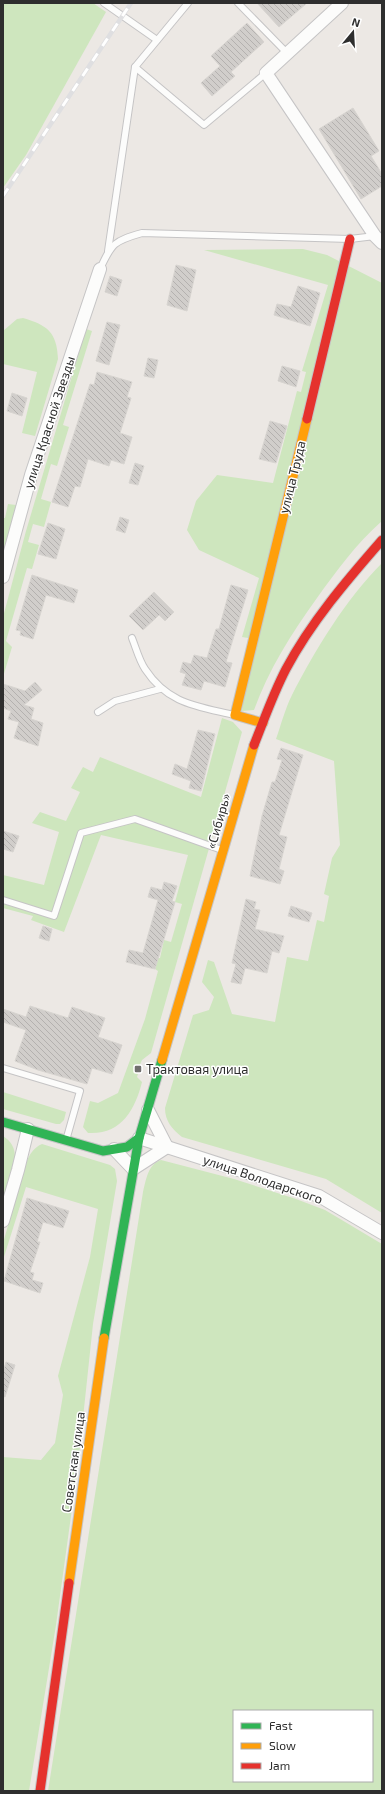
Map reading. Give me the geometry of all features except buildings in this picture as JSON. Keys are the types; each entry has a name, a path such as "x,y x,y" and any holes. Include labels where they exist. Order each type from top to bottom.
{"main road":[{"name":"улица Труда","path":"235,715 350,239"},
{"name":"«Сибирь»","path":"139,1138 248,762 263,723 286,670 311,628 344,584 382,540"},
{"path":"235,715 263,723"},
{"path":"3,1122 66,1141 103,1150 127,1147 139,1138"},
{"name":"Советская улица","path":"40,1791 107,1316 139,1138"}],"street":[{"path":"342,3 266,73 378,239"},
{"name":"улица Красной Звезды","path":"3,577 31,475 100,269"},
{"path":"114,1149 133,1169 167,1147 148,1110"},
{"path":"3,1222 28,1129"},
{"name":"улица Володарского","path":"139,1138 319,1196 382,1233"}],"lane":[{"path":"104,3 157,40"},
{"path":"100,269 108,251 135,67 188,3"},
{"path":"238,3 287,53"},
{"path":"135,67 204,125 266,73"},
{"path":"108,251 120,240 142,234 378,239"},
{"path":"132,638 145,668 160,689 181,702 235,715"},
{"path":"98,712 115,701 160,689"},
{"path":"3,900 54,916 81,832 134,819 223,850"},
{"path":"3,1068 80,1091 66,1141"}],"green space":[{"path":"3,3 93,3 106,12 26,155 3,188"},
{"path":"303,249 327,255 382,283 382,521 347,558 298,625 281,652 254,710 242,711 248,638 242,637 259,578 199,550 187,530 196,501 217,475 273,483 297,391 301,392 306,372 302,371 328,285 204,250"},
{"path":"23,318 44,327 49,331 55,342 58,359 35,436 22,433 37,372 3,364 3,331 17,319"},
{"path":"86,329 92,331 63,425 69,427 57,466 51,464 41,499 51,502 44,527 33,524 28,542 39,545 32,569 27,568 6,641 12,647 3,677 3,617 26,531"},
{"path":"8,504 16,505 3,555 3,518 5,518"},
{"path":"382,563 382,1213 326,1179 182,1137 170,1124 166,1117 165,1108 193,1015 209,1010 214,997 202,982 208,960 214,962 232,1014 275,1022 287,957 308,961 317,920 324,922 329,896 324,894 332,858 340,845 334,761 276,739 292,695 321,643 356,592"},
{"path":"222,718 233,722 242,732 151,1053 142,1060 138,1069 136,1065 134,1072 138,1074 137,1077 142,1082 139,1092 131,1111 118,1125 100,1133 88,1133 83,1127 90,1101 98,1103 118,1093 145,1019 158,971 155,969 158,958 160,958 164,940 171,942 182,904 175,902 188,855 101,835 64,932 31,920 33,916 3,908 3,875 44,885 59,832 32,823 40,812 66,821 80,792 71,788 83,767 93,772 100,757 201,797"},
{"path":"3,1092 66,1112 64,1120 60,1124 56,1124 3,1109"},
{"path":"3,1136 12,1145 15,1158 13,1174 3,1203"},
{"path":"42,1144 110,1165 115,1169 117,1181 93,1324 78,1465 56,1625 29,1791 3,1791 3,1457 41,1460 55,1443 63,1395 58,1376 90,1257 98,1209 26,1187 3,1260 3,1243 26,1163 36,1147"},
{"path":"161,1160 234,1179 296,1199 325,1210 382,1244 382,1791 48,1791 143,1192 148,1173 153,1165"}],"railway":[{"path":"3,196 131,3"}],"traffic: fast":[{"path":"3,1122 103,1151 127,1147 139,1138 162,1060"},
{"path":"104,1338 139,1138"}],"traffic: slow":[{"path":"263,723 235,715 307,419"},
{"path":"162,1060 254,745"},
{"path":"69,1583 104,1338"}],"traffic: jam":[{"path":"307,419 350,239"},
{"path":"254,745 277,688 296,652 330,602 382,540"},
{"path":"40,1791 69,1583"}],"place":[{"name":"Трактовая улица","path":"138,1069"}]}
